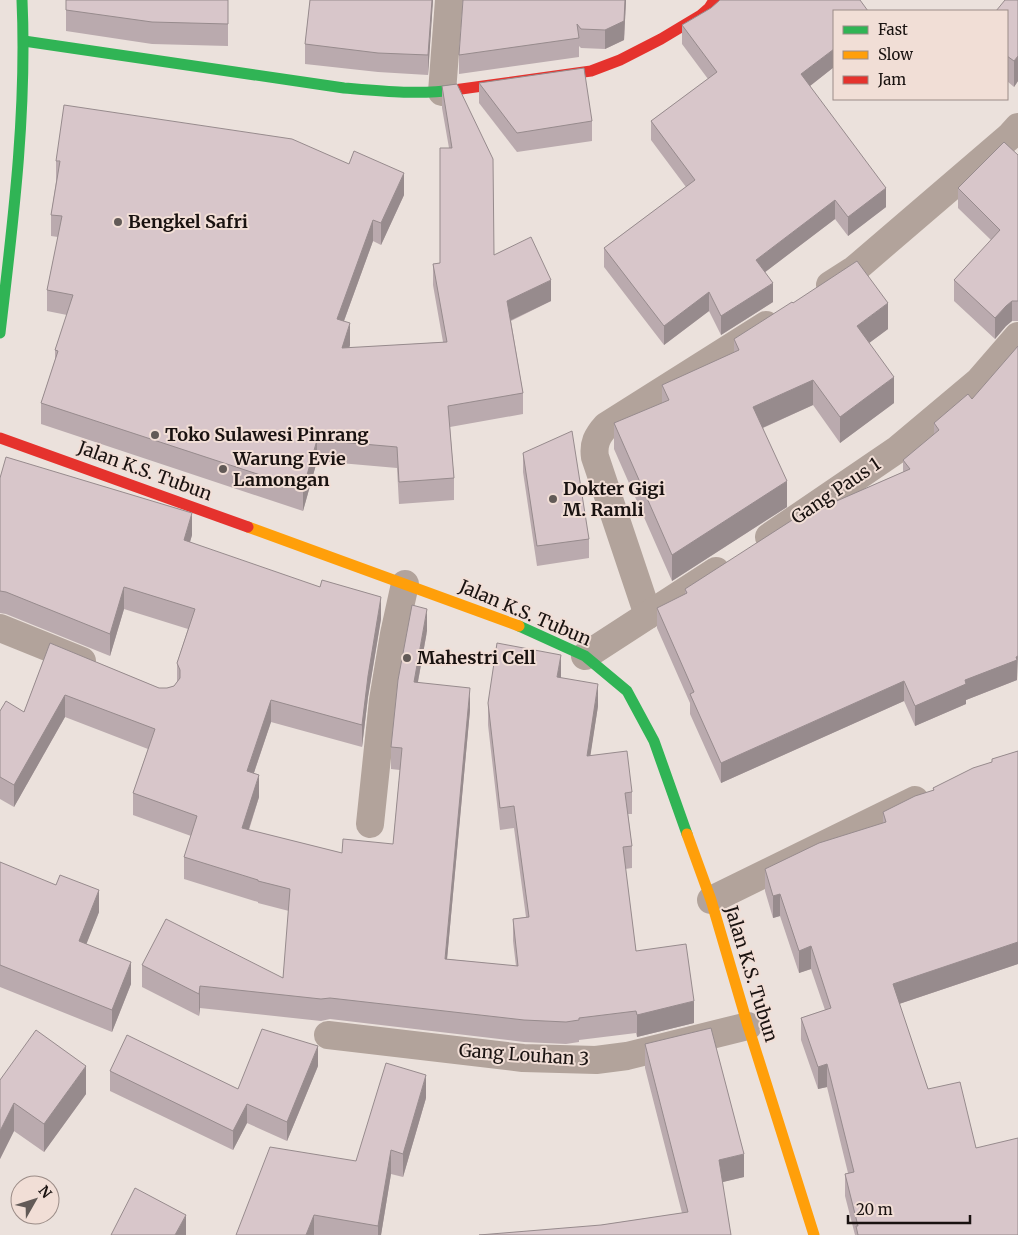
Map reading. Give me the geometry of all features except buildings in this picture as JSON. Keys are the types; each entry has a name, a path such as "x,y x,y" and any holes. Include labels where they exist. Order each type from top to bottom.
{"street":[{"path":"0,333 19,167 24,41 22,0"},
{"path":"442,92 449,0"},
{"path":"24,41 344,88 377,91 442,92 591,71 632,55 701,16 714,0"},
{"path":"648,615 594,457 594,446 598,435 606,426 855,269 1009,137 1018,127"},
{"name":"Gang Paus 1","path":"585,656 812,509 898,449 979,381 1018,336"},
{"name":"Jalan K.S. Tubun","path":"0,438 506,620 585,656 627,691 654,741 711,900 748,1026 814,1235"},
{"path":"370,824 383,700 405,584"},
{"path":"0,628 101,669"},
{"path":"711,900 939,789"},
{"name":"Gang Louhan 3","path":"328,1035 523,1058 596,1060 627,1056 748,1026"}],"traffic: fast":[{"path":"0,333 21,125 22,0"},
{"path":"24,41 344,88 413,92 454,90"},
{"path":"519,626 585,656 627,691 654,741 687,834"}],"traffic: slow":[{"path":"248,527 519,626"},
{"path":"687,834 711,900 748,1026 814,1235"}],"traffic: jam":[{"path":"454,90 591,71 620,60 661,39 701,15 714,0"},
{"path":"0,438 248,527"}],"place":[{"name":"Bengkel Safri","path":"118,222"},
{"name":"Toko Sulawesi Pinrang","path":"155,435"},
{"name":"Warung Evie Lamongan","path":"223,469"},
{"name":"Dokter Gigi M. Ramli","path":"553,499"},
{"name":"Mahestri Cell","path":"407,658"}]}
